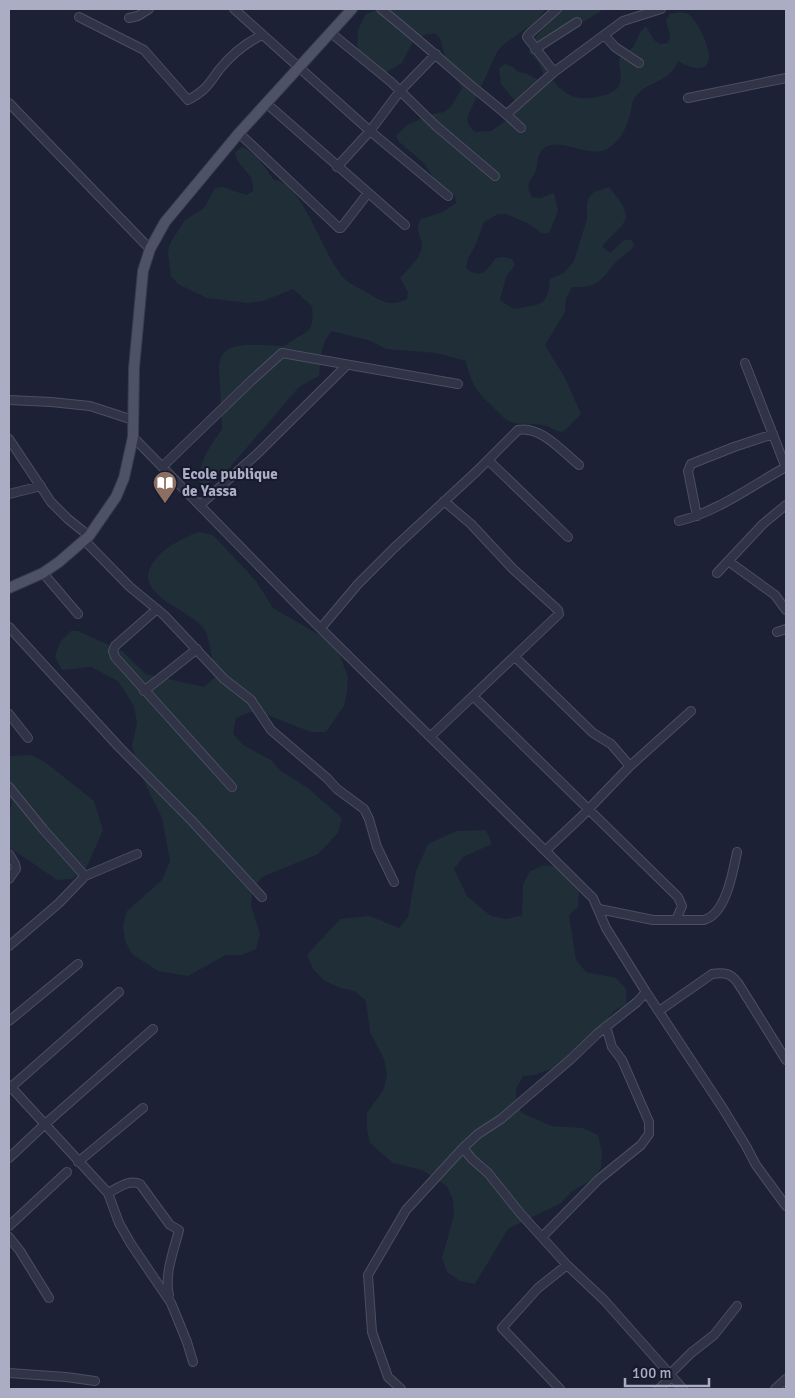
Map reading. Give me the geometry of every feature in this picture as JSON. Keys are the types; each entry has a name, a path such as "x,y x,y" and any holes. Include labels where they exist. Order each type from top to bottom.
{"main road":[{"path":"9,588 43,573 59,562 86,538 116,497 122,484 129,462 133,437 134,368 143,271 150,249 165,222 266,103 352,9"}],"street":[{"path":"129,18 138,16 149,9"},
{"path":"234,9 370,131 448,196"},
{"path":"381,9 507,114 521,128"},
{"path":"554,72 527,37 557,9"},
{"path":"507,114 554,72 623,21 660,9"},
{"path":"78,17 144,50 188,100 211,84 220,69 247,42 262,35"},
{"path":"535,49 577,22"},
{"path":"331,33 391,82 436,126 495,176"},
{"path":"605,36 615,47 639,63"},
{"path":"337,167 370,131 400,91 436,54"},
{"path":"688,98 786,78"},
{"path":"9,103 150,249"},
{"path":"266,103 405,226"},
{"path":"240,133 339,228 342,228 368,194"},
{"path":"162,467 280,354 458,384"},
{"path":"678,521 697,516 786,467 745,363"},
{"path":"200,505 257,454 347,365"},
{"path":"9,400 90,406 133,420"},
{"path":"321,628 358,584 514,433 525,428 539,432 579,465"},
{"path":"697,516 688,471 691,464 773,434"},
{"path":"133,437 321,628 593,898 606,928 646,992 722,1107 756,1165 786,1206"},
{"path":"9,439 58,509 130,586 157,609 224,678 251,700 271,730 317,769 337,789 364,809 377,847 394,882"},
{"path":"488,460 568,537"},
{"path":"9,494 41,486"},
{"path":"431,736 558,616 559,612 513,569 471,524 444,501"},
{"path":"718,572 763,524 786,505"},
{"path":"728,561 775,595 786,610"},
{"path":"43,573 78,614"},
{"path":"157,609 113,648 115,658 232,787"},
{"path":"9,628 262,897"},
{"path":"778,632 786,628"},
{"path":"144,691 197,649"},
{"path":"515,657 593,733 610,744 630,766"},
{"path":"473,696 678,897 682,906 676,920"},
{"path":"546,850 630,766 691,711"},
{"path":"9,714 28,738"},
{"path":"9,787 85,876"},
{"path":"599,909 615,914 653,920 704,920 714,917 730,884 737,852"},
{"path":"9,854 16,868 9,879"},
{"path":"9,946 59,904 85,876 137,854"},
{"path":"9,1021 78,964"},
{"path":"659,1011 712,974 728,974 734,977 786,1060"},
{"path":"119,992 9,1087 108,1193 119,1223 131,1244 171,1303"},
{"path":"401,1389 388,1377 372,1332 368,1275 406,1210 478,1134 501,1119 606,1026 633,1006 646,992"},
{"path":"542,1237 599,1179 641,1145 649,1134 648,1122 622,1060 612,1047 606,1026"},
{"path":"9,1158 153,1029"},
{"path":"78,1162 143,1108"},
{"path":"463,1148 472,1159 488,1172 520,1213 567,1265 604,1300 683,1389"},
{"path":"9,1226 27,1207 38,1200 67,1172"},
{"path":"108,1193 130,1182 140,1184 170,1225 179,1230 167,1286 171,1303 193,1362"},
{"path":"9,1237 50,1298"},
{"path":"560,1389 502,1328 538,1288 567,1265"},
{"path":"659,1389 692,1353 714,1335 737,1306"},
{"path":"9,1373 95,1381"},
{"path":"775,1389 786,1380"}],"shaded area":[{"path":"378,9 546,9 535,22 504,44 497,52 467,118 469,126 475,132 491,131 514,115 519,106 501,84 499,68 505,64 513,67 518,72 525,73 539,80 544,77 539,64 529,53 534,39 560,9 604,9 541,49 546,68 553,80 563,91 579,98 602,96 609,94 618,87 621,77 619,59 634,46 640,32 646,26 654,40 660,44 668,43 670,36 666,20 670,14 686,13 690,15 705,39 709,57 708,63 701,68 692,67 678,61 670,74 640,91 633,100 623,133 607,149 590,151 561,145 552,145 544,148 538,157 537,168 528,185 532,197 540,198 554,193 558,211 549,233 542,233 529,224 506,214 498,214 484,222 468,259 466,268 471,272 480,273 487,270 496,258 512,259 515,265 506,277 500,300 514,309 536,305 541,303 547,295 550,279 564,273 574,261 587,219 589,197 594,192 609,187 623,207 626,213 623,224 602,246 610,253 624,240 632,240 634,246 617,261 599,282 588,286 572,287 566,298 565,312 545,345 565,378 581,414 563,432 538,424 509,421 476,389 466,361 436,353 386,349 371,341 332,331 323,346 319,376 299,387 225,473 206,485 199,482 203,460 222,429 220,359 226,351 238,346 285,346 307,332 312,323 312,306 293,289 263,301 248,303 207,298 178,284 171,276 168,254 172,240 185,220 204,208 215,188 223,187 246,195 253,191 253,184 249,174 236,158 235,152 242,147 252,153 274,180 288,186 304,206 328,254 345,279 388,303 407,299 408,292 400,278 414,263 422,248 418,229 421,219 443,212 456,203 455,196 441,189 424,163 399,142 396,136 407,125 429,115 444,112 450,108 462,88 448,67 440,38 435,33 425,35 412,43 402,63 385,73 359,53 357,46 358,30 365,15"},
{"path":"198,532 213,535 256,581 273,608 328,640 339,653 348,677 344,706 326,732 311,732 267,715 250,712 236,718 233,734 243,745 271,760 281,771 308,788 342,818 338,833 318,854 262,877 253,889 251,905 260,934 256,949 242,955 226,955 188,976 158,971 132,954 125,941 123,925 127,911 162,880 170,861 162,818 141,775 132,746 137,723 134,706 118,681 91,667 62,670 55,656 60,642 71,631 78,631 122,651 146,674 204,687 215,677 206,632 190,616 157,594 150,585 148,575 152,564 161,553 179,541"},
{"path":"31,755 45,762 94,801 103,830 85,871 72,879 57,880 9,847 9,814 12,803 9,797 9,756"},
{"path":"486,830 492,844 463,857 454,869 467,896 491,916 507,919 522,915 523,885 530,871 544,865 561,867 579,892 578,907 569,915 576,960 586,972 616,978 626,989 626,1004 613,1012 597,1034 562,1065 534,1075 523,1076 516,1089 517,1105 522,1113 552,1126 583,1128 598,1135 602,1152 601,1168 592,1180 571,1192 561,1203 508,1229 475,1284 460,1281 447,1272 442,1258 454,1215 453,1200 447,1186 422,1170 393,1163 370,1143 367,1129 367,1113 384,1089 387,1074 384,1059 370,1032 366,1001 355,991 340,988 325,981 313,969 307,955 340,919 370,916 399,928 408,917 416,871 428,844 456,831"}],"place":[{"name":"Ecole publique de Yassa","path":"165,504"}]}
